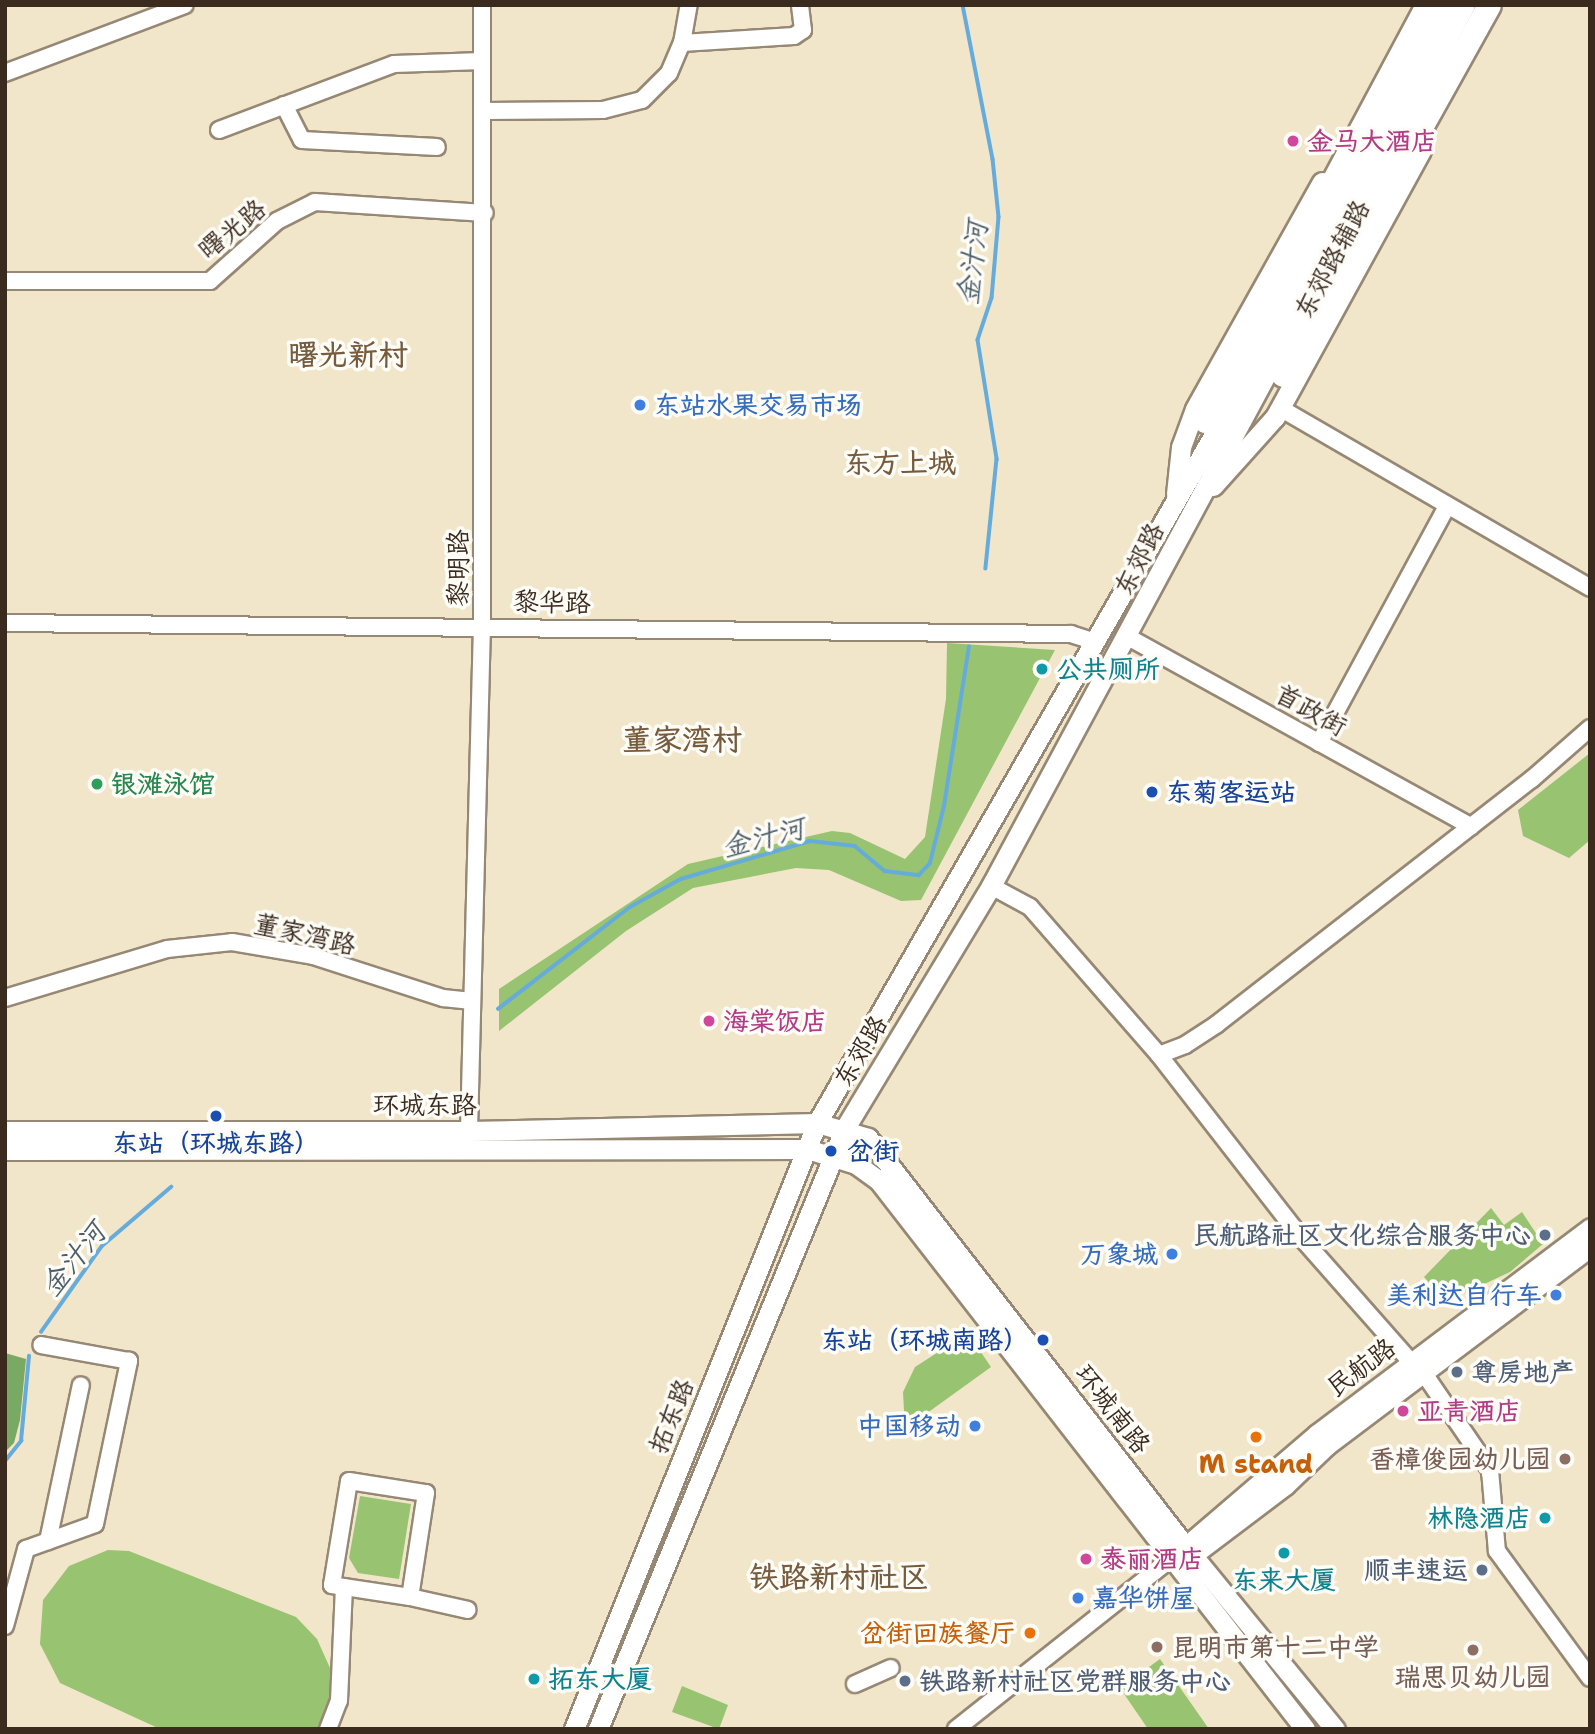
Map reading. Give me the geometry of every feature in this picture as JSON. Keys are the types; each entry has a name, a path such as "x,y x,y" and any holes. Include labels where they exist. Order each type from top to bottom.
{"highway":[{"path":"1205,421 1427,5"},
{"path":"1283,375 1489,5"}],"main road":[{"name":"东郊路辅路","path":"1168,512 1184,436 1195,409 1417,5"},
{"name":"东郊路","path":"817,1123 1096,642 1445,5"},
{"name":"东郊路辅路","path":"1188,521 1280,408 1499,5"},
{"name":"东郊路","path":"845,1128 991,886 1128,637 1460,14"},
{"path":"1188,521 1266,411 1283,375"},
{"path":"1168,512 1199,425 1205,421"},
{"name":"环城东路","path":"5,1131 469,1131 817,1123 845,1128"},
{"name":"拓东路","path":"574,1729 817,1123"},
{"name":"拓东路","path":"598,1729 845,1128"},
{"name":"环城南路","path":"845,1128 868,1138 880,1150 1182,1556 1306,1729"},
{"name":"环城东路","path":"5,1150 807,1149 833,1155"},
{"name":"环城南路","path":"833,1155 867,1169 879,1181 1182,1556 1335,1729"},
{"name":"民航路","path":"1182,1556 1590,1228"},
{"name":"民航路","path":"1417,1367 1590,1247"}],"street":[{"path":"5,73 185,5"},
{"name":"黎明路","path":"469,1131 482,625 485,111 482,5"},
{"path":"485,111 624,108 656,88 682,43 689,5"},
{"path":"682,43 794,36 803,30 800,5"},
{"path":"219,130 394,64 482,61"},
{"path":"284,105 302,140 437,147"},
{"name":"曙光路","path":"5,281 210,281 276,221 315,202 485,213"},
{"path":"1280,408 1590,588"},
{"path":"1319,743 1447,506"},
{"name":"黎华路","path":"5,622 482,625 1071,634 1096,642"},
{"name":"首政街","path":"1128,637 1471,826"},
{"path":"1159,1055 1185,1045 1217,1024 1471,826 1590,728"},
{"path":"991,886 1030,907 1159,1055 1299,1235 1417,1367 1490,1470 1497,1551 1590,1678"},
{"name":"董家湾路","path":"5,998 167,949 232,942 313,956 443,998 472,1001"},
{"path":"5,1626 26,1549 95,1524 129,1361 41,1345"},
{"path":"48,1541 81,1385"},
{"path":"410,1597 426,1493 349,1480 332,1585 410,1597 468,1610"},
{"path":"957,1729 1182,1556"},
{"path":"971,1729 1182,1556"},
{"path":"328,1729 339,1701 344,1587"},
{"path":"855,1684 891,1668"}],"green space":[{"path":"947,643 1055,650 921,900 901,901 829,870 796,868 693,888 626,931 499,1031 499,989 688,864 832,831 850,833 905,859 925,837 946,699"},
{"path":"1590,753 1590,840 1569,858 1523,836 1518,810"},
{"path":"1491,1208 1504,1225 1522,1212 1543,1244 1510,1272 1446,1302 1424,1277"},
{"path":"968,1333 991,1367 905,1429 903,1392 915,1367"},
{"path":"5,1353 26,1359 20,1420 14,1443 5,1452"},
{"path":"360,1496 411,1504 399,1579 358,1573 349,1558"},
{"path":"108,1550 129,1551 296,1617 317,1639 330,1668 331,1700 320,1729 160,1729 60,1683 40,1644 43,1600 69,1566"},
{"path":"1160,1659 1209,1729 1148,1729 1120,1688"},
{"path":"682,1686 728,1705 719,1729 672,1712"}],"waterway":[{"name":"金汁河","path":"963,5 993,159 999,217 992,298 978,340 997,459 986,568"},
{"name":"金汁河","path":"498,1009 630,907 681,879 810,841 855,846 885,871 919,875 930,863 944,806 969,647"},
{"name":"金汁河","path":"41,1332 102,1246 171,1187"},
{"name":"金汁河","path":"5,1461 21,1441 29,1356"}],"place":[{"name":"金马大酒店","path":"1293,141"},
{"name":"东站水果交易市场","path":"640,405"},
{"name":"公共厕所","path":"1042,669"},
{"name":"银滩泳馆","path":"97,784"},
{"name":"东菊客运站","path":"1152,792"},
{"name":"海棠饭店","path":"709,1021"},
{"name":"东站（环城东路）","path":"216,1116"},
{"name":"岔街","path":"831,1151"},
{"name":"民航路社区文化综合服务中心","path":"1545,1235"},
{"name":"万象城","path":"1172,1254"},
{"name":"美利达自行车","path":"1556,1295"},
{"name":"东站（环城南路）","path":"1043,1340"},
{"name":"尊房地产","path":"1457,1372"},
{"name":"亚青酒店","path":"1403,1411"},
{"name":"中国移动","path":"975,1426"},
{"name":"M stand","path":"1256,1437"},
{"name":"香樟俊园幼儿园","path":"1565,1459"},
{"name":"林隐酒店","path":"1545,1518"},
{"name":"东来大厦","path":"1284,1553"},
{"name":"泰丽酒店","path":"1086,1559"},
{"name":"顺丰速运","path":"1482,1570"},
{"name":"嘉华饼屋","path":"1078,1598"},
{"name":"岔街回族餐厅","path":"1030,1633"},
{"name":"昆明市第十二中学","path":"1157,1647"},
{"name":"瑞思贝幼儿园","path":"1473,1650"},
{"name":"拓东大厦","path":"534,1679"},
{"name":"铁路新村社区党群服务中心","path":"905,1681"}],"district":[{"name":"曙光新村","path":"348,355"},
{"name":"东方上城","path":"900,462"},
{"name":"董家湾村","path":"682,740"},
{"name":"铁路新村社区","path":"839,1577"}]}
